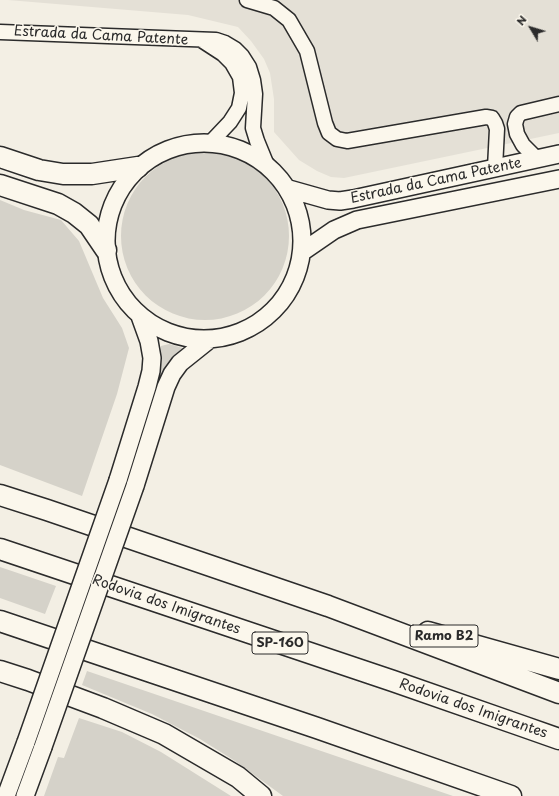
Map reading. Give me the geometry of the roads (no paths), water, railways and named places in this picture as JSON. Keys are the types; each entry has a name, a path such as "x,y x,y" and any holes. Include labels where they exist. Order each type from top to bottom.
{"highway":[{"path":"0,157 39,170 63,174 92,174 138,167"},
{"path":"0,185 58,204 74,213 88,225 106,250"},
{"path":"0,495 328,606 559,693"},
{"name":"Rodovia dos Imigrantes","path":"0,549 401,684 559,740"},
{"name":"Ramo B2","path":"328,606 460,640 559,669"},
{"path":"0,622 317,728 511,796"},
{"path":"0,671 103,708 164,734 238,777 261,796"}],"main road":[{"path":"211,142 240,148 266,163 289,189 301,220 302,252 292,285 272,312 243,331 210,339 191,339 173,335 156,327 140,316 117,287 106,250 108,220 113,205 119,191 138,167 160,152 185,144 211,142"},
{"name":"Estrada da Cama Patente","path":"289,189 328,200 340,201 559,154"},
{"name":"Estrada da Cama Patente","path":"302,252 334,230 357,220 559,179"},
{"path":"6,796 118,480 151,371 152,358 149,341 140,316"},
{"path":"26,796 135,486 166,387 172,374 180,363 210,339"}],"street":[{"path":"247,0 274,8 289,20 307,51 325,123 329,133 337,139 347,141 486,116 492,118 497,129 495,168"},
{"name":"Estrada da Cama Patente","path":"0,32 203,41 216,40 225,43 235,49 242,56 249,67 253,80 254,94 253,128 266,163"},
{"name":"Estrada da Cama Patente","path":"203,41 223,54 232,63 240,77 242,93 239,108 230,122 211,142"},
{"path":"537,159 523,145 517,134 515,124 517,117 521,113 559,104"}]}
